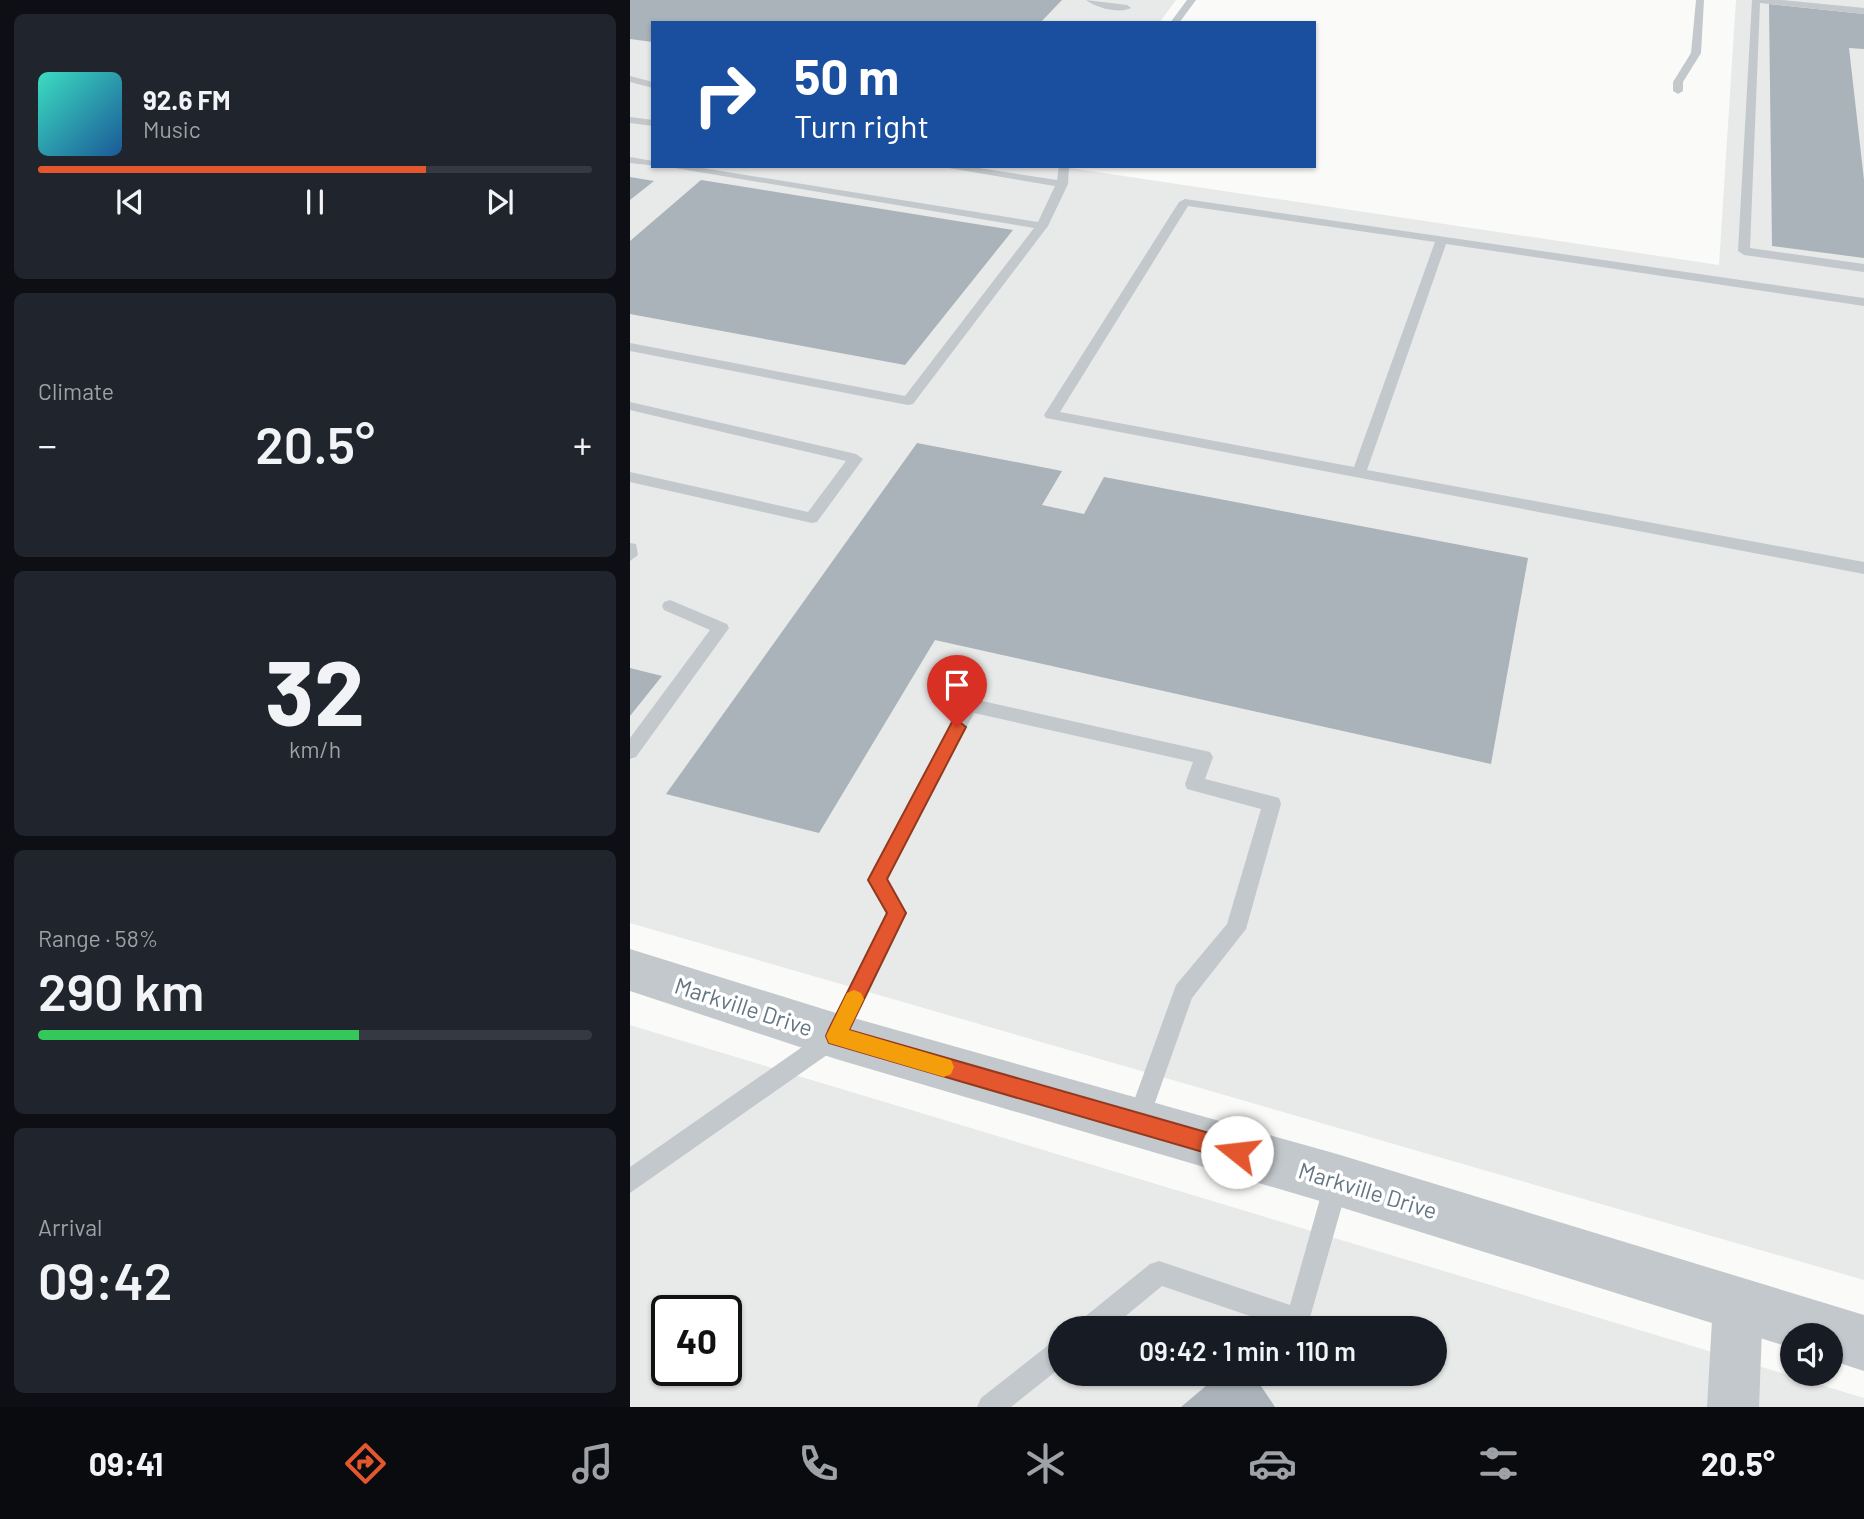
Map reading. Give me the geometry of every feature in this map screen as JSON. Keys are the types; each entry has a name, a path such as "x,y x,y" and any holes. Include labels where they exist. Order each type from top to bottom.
{"street":[{"name":"Markville Drive","path":"630,970 836,1036 1337,1180 1864,1343"},
{"path":"1733,1407 1738,1303"}],"lane":[{"path":"1090,0 1097,5 1123,12 1134,0"},
{"path":"1176,21 1192,0"},
{"path":"1678,91 1678,82 1696,53 1700,0"},
{"path":"1864,10 1756,0 1744,251 1864,268"},
{"path":"630,79 651,84"},
{"path":"630,120 651,123"},
{"path":"630,160 651,164"},
{"path":"682,168 1042,226"},
{"path":"955,168 1062,184"},
{"path":"630,347 908,401 1042,226 1062,184 1064,168"},
{"path":"1864,302 1185,202 1051,415 1864,568"},
{"path":"1359,473 1442,240"},
{"path":"630,406 856,458 812,518 630,477"},
{"path":"630,548 630,555"},
{"path":"630,752 721,628 670,606"},
{"path":"630,1181 836,1036 897,913 877,880 969,705 1204,757 1194,784 1272,804 1236,929 1183,992 1136,1124"},
{"path":"1299,1316 1337,1180"},
{"path":"1106,1316 1159,1273 1286,1316"},
{"path":"990,1407 1048,1361"}],"shaded area":[{"path":"630,0 1176,0 1160,21 651,21 651,168 1070,168 1719,265 1736,0 1864,0 1864,1280 630,923"},
{"path":"630,1025 1780,1373 1780,1386 1824,1386 1864,1398 1864,1407 630,1407"}],"building":[{"path":"630,0 1062,0 1042,21 651,21 651,42 630,39"},
{"path":"1769,4 1864,14 1864,49 1849,48 1864,180 1864,258 1772,246"},
{"path":"630,177 654,181 630,200"},
{"path":"701,180 1013,230 905,365 630,314 630,241"},
{"path":"917,443 1062,471 1042,505 1084,514 1104,477 1528,558 1491,764 935,640 819,833 666,794"},
{"path":"630,668 662,676 630,716"},
{"path":"1206,1386 1261,1386 1275,1407 1181,1407"}],"slow traffic":[{"path":"854,999 836,1036 944,1067"}],"route":[{"path":"957,727 877,880 897,913 836,1036 1237,1152"}]}
